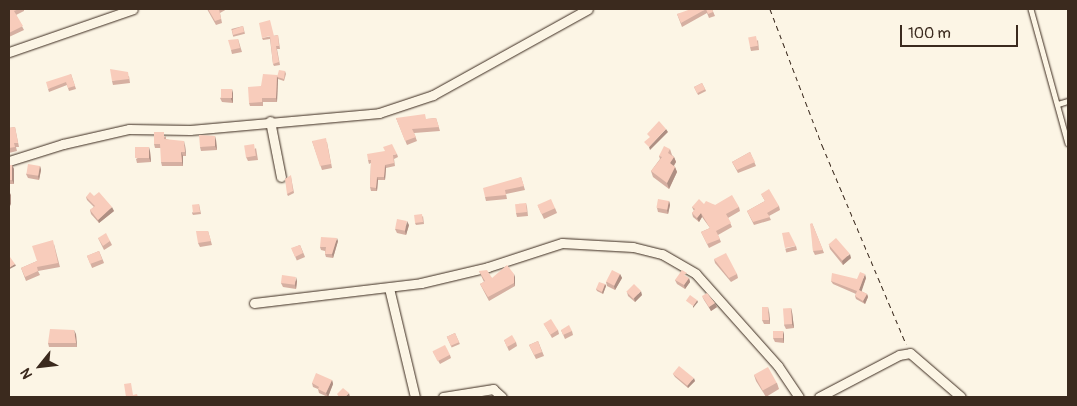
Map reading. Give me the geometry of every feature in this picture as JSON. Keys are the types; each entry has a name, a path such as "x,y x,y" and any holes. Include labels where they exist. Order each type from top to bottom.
{"street":[{"path":"9,52 133,9"},
{"path":"9,161 106,132 129,129 190,130 270,121 379,113 406,105 454,84 588,9"},
{"path":"270,121 281,177"},
{"path":"254,303 388,288 488,267 562,243 633,247 662,254 696,274 778,366 799,397"},
{"path":"388,288 415,397"},
{"path":"819,397 899,355 910,353 961,397"},
{"path":"443,397 493,388 502,397"}],"lane":[{"path":"1031,9 1068,143"},
{"path":"1058,104 1068,101"}],"path":[{"path":"770,9 822,145 910,353"}],"building":[{"path":"9,9 19,9 14,11 23,26 9,33"},
{"path":"208,9 219,9 221,19 215,21"},
{"path":"691,9 706,9 681,23 677,14"},
{"path":"706,9 712,9 713,12 708,14"},
{"path":"270,20 274,36 278,35 279,46 276,46 279,62 273,64 270,36 262,38 259,23"},
{"path":"243,26 244,32 233,35 232,30"},
{"path":"756,36 758,46 750,47 748,38"},
{"path":"238,39 240,48 231,50 228,40"},
{"path":"110,69 128,72 129,79 112,81"},
{"path":"279,70 285,71 284,79 277,77"},
{"path":"71,74 75,86 68,88 66,82 48,89 46,82"},
{"path":"263,74 277,75 276,98 262,98 262,102 249,103 248,87 261,86"},
{"path":"702,83 705,89 697,93 694,87"},
{"path":"221,89 232,89 232,98 221,98"},
{"path":"425,114 426,119 436,118 439,127 412,129 416,137 405,141 396,118"},
{"path":"659,121 666,129 649,147 644,142 650,137 647,134"},
{"path":"15,127 18,143 14,143 15,147 9,148 9,128"},
{"path":"154,132 164,132 164,139 184,141 185,152 181,152 182,162 161,162 160,144 154,144"},
{"path":"199,135 215,136 215,146 200,147"},
{"path":"326,138 331,164 320,166 312,141"},
{"path":"254,144 256,156 246,157 244,146"},
{"path":"392,144 397,154 393,155 394,163 385,165 384,177 377,177 376,188 370,187 371,160 368,160 367,154 385,151 383,147"},
{"path":"664,146 670,149 668,153 674,157 670,163 675,167 667,183 651,171 662,157 659,156"},
{"path":"135,147 149,147 149,158 135,158"},
{"path":"750,152 755,162 737,170 732,162"},
{"path":"28,164 40,166 38,176 26,174"},
{"path":"9,165 12,165 12,180 9,180"},
{"path":"291,175 293,191 287,194 285,179"},
{"path":"521,177 524,186 505,190 506,195 485,197 483,188"},
{"path":"769,189 779,206 767,213 770,217 753,222 747,211 765,201 761,194"},
{"path":"90,192 94,196 99,192 112,207 98,220 90,210 95,206 86,197"},
{"path":"732,195 739,207 726,214 731,223 716,231 720,239 707,244 701,232 710,228 701,213 697,218 692,213 695,209 692,207 699,199 704,204 706,201 715,205"},
{"path":"551,199 555,208 541,214 537,205"},
{"path":"658,199 669,201 667,210 656,208"},
{"path":"526,203 527,212 516,213 515,204"},
{"path":"199,204 200,212 193,213 192,205"},
{"path":"422,214 423,222 415,223 414,215"},
{"path":"397,219 407,221 405,231 395,229"},
{"path":"812,223 823,250 813,251 810,224"},
{"path":"196,231 208,231 211,241 198,243"},
{"path":"789,232 796,246 785,248 782,233"},
{"path":"106,233 110,241 103,246 98,238"},
{"path":"321,237 337,238 332,254 325,254 326,247 320,247"},
{"path":"836,238 850,254 842,260 828,245"},
{"path":"53,240 58,263 37,267 38,271 25,277 21,268 37,261 32,246"},
{"path":"300,245 303,253 295,257 291,248"},
{"path":"99,251 102,259 90,264 87,256"},
{"path":"726,253 737,274 729,278 714,259"},
{"path":"9,258 15,264 9,268"},
{"path":"507,265 514,274 514,283 488,297 480,284 485,281 479,271 487,270 492,278"},
{"path":"612,270 620,274 614,286 606,282"},
{"path":"682,270 687,273 684,275 689,278 684,285 675,280"},
{"path":"860,272 865,274 859,290 867,294 863,301 855,296 857,291 831,281 832,273 857,279"},
{"path":"282,275 296,277 295,285 281,283"},
{"path":"599,282 605,284 602,292 596,289"},
{"path":"634,284 641,291 633,299 626,292"},
{"path":"707,293 715,303 709,307 702,296"},
{"path":"690,295 697,300 693,306 686,301"},
{"path":"762,307 768,307 769,320 762,320"},
{"path":"791,308 792,324 784,325 783,309"},
{"path":"551,319 558,330 550,335 543,324"},
{"path":"569,325 572,331 563,335 561,330"},
{"path":"50,329 74,330 76,343 48,343"},
{"path":"773,331 783,331 783,338 773,338"},
{"path":"455,333 459,342 451,346 447,337"},
{"path":"512,335 516,342 507,347 504,340"},
{"path":"538,341 542,352 534,355 529,345"},
{"path":"445,345 450,355 438,361 433,351"},
{"path":"679,366 694,378 687,386 673,374"},
{"path":"768,367 777,383 763,391 754,375"},
{"path":"316,373 332,380 326,393 312,383"},
{"path":"131,383 133,395 137,394 138,397 126,397 124,384"},
{"path":"343,388 349,393 345,397 339,397 337,394"}]}
